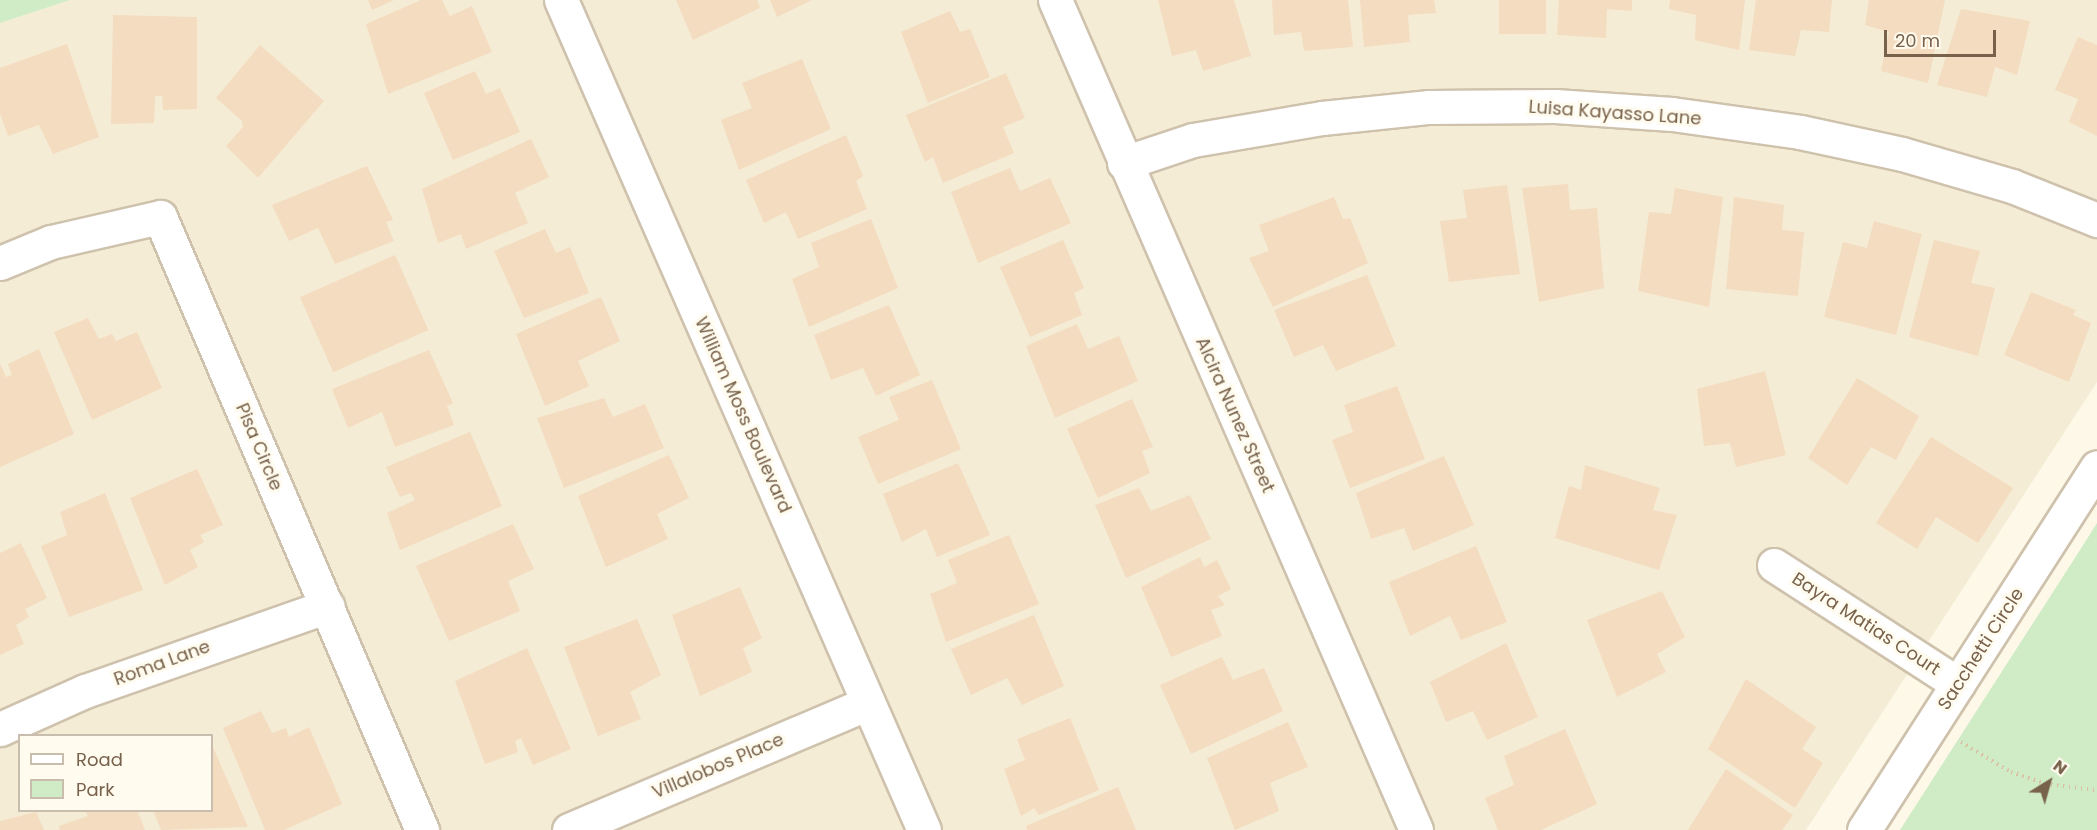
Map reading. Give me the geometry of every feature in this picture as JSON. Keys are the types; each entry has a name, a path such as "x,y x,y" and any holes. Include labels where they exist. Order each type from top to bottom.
{"street":[{"name":"William Moss Boulevard","path":"561,0 924,830"},
{"name":"Alcira Nunez Street","path":"1054,0 1416,830"},
{"name":"Luisa Kayasso Lane","path":"1124,163 1193,140 1322,117 1429,107 1555,106 1672,114 1800,132 1891,151 2012,186 2097,220"},
{"name":"Pisa Circle","path":"0,263 51,242 159,217 328,606 422,830"},
{"name":"Sacchetti Circle","path":"1864,830 2097,467"},
{"name":"Bayra Matias Court","path":"1774,565 1958,684"},
{"name":"Roma Lane","path":"0,729 85,691 328,606"},
{"name":"Villalobos Place","path":"569,830 868,702"}],"path":[{"path":"1933,724 2011,772 2045,784 2097,790"}],"shaded area":[{"path":"70,0 2097,0 2097,382 1806,830 0,830 0,23"}],"green space":[{"path":"0,0 70,0 0,23"},
{"path":"2097,523 2097,830 1900,830 2080,550"}],"building":[{"path":"368,0 394,0 372,10"},
{"path":"421,0 442,0 450,16 472,6 492,52 388,94 366,24"},
{"path":"676,0 757,0 760,8 693,40"},
{"path":"770,0 812,0 777,17"},
{"path":"1158,0 1234,0 1251,56 1203,71 1196,50 1172,56"},
{"path":"1272,0 1348,0 1353,47 1304,51 1301,32 1274,35"},
{"path":"1360,0 1434,0 1436,13 1408,15 1410,42 1364,47"},
{"path":"1499,0 1546,0 1546,34 1499,34"},
{"path":"1559,0 1632,0 1632,11 1607,9 1606,38 1557,35"},
{"path":"1670,0 1745,0 1739,50 1695,40 1696,15 1669,9"},
{"path":"1756,0 1832,0 1829,32 1801,30 1795,56 1749,50"},
{"path":"1869,0 1945,0 1928,83 1881,71 1889,32 1865,25"},
{"path":"1961,9 2030,21 2017,75 1995,67 1987,97 1937,85"},
{"path":"950,11 960,32 970,29 990,77 928,103 901,32"},
{"path":"113,15 197,17 197,109 163,110 162,96 155,96 154,123 111,124"},
{"path":"2078,37 2097,45 2097,136 2069,122 2078,99 2055,90"},
{"path":"67,44 99,137 53,154 39,125 8,136 0,114 0,68"},
{"path":"260,45 324,101 258,178 226,146 243,127 242,121 216,98"},
{"path":"802,59 831,129 739,170 721,120 752,108 742,83"},
{"path":"475,71 486,94 500,88 520,132 453,160 424,93"},
{"path":"1006,73 1025,118 1003,127 1014,153 943,183 933,157 925,162 906,115"},
{"path":"846,135 863,176 856,181 867,209 798,239 786,212 764,223 746,180"},
{"path":"531,139 549,177 515,193 528,223 466,249 461,234 438,243 422,189"},
{"path":"367,166 393,220 386,222 394,241 335,264 318,228 289,241 272,205"},
{"path":"1010,168 1020,191 1050,178 1071,223 978,263 951,192"},
{"path":"1568,184 1570,210 1597,208 1604,288 1539,302 1522,188"},
{"path":"1507,185 1520,274 1449,282 1440,221 1467,218 1463,190"},
{"path":"1675,188 1723,197 1709,307 1638,291 1649,212 1671,214"},
{"path":"1334,197 1343,219 1350,218 1368,263 1273,307 1249,258 1269,251 1259,225"},
{"path":"1734,197 1784,205 1782,230 1804,232 1798,296 1726,289"},
{"path":"871,219 898,288 809,327 792,279 819,267 811,243"},
{"path":"1874,221 1922,234 1896,335 1824,317 1843,242 1867,248"},
{"path":"545,229 556,253 570,247 589,293 524,318 494,251"},
{"path":"1063,240 1084,288 1074,293 1082,315 1030,337 1000,267"},
{"path":"1934,240 1980,251 1971,283 1995,288 1978,356 1909,337"},
{"path":"395,255 428,330 333,372 300,297"},
{"path":"1367,275 1396,346 1336,371 1323,345 1294,357 1274,310"},
{"path":"2031,292 2076,310 2073,315 2091,323 2069,382 2004,355"},
{"path":"601,297 620,341 578,361 589,386 545,406 516,334"},
{"path":"889,305 920,375 876,396 863,368 831,380 814,335"},
{"path":"88,318 99,339 112,334 116,341 137,332 162,388 92,420 54,332"},
{"path":"1077,324 1088,349 1119,336 1138,381 1055,418 1026,346"},
{"path":"39,349 74,434 0,467 0,364 6,377 12,375 8,364"},
{"path":"429,350 453,403 447,406 454,425 395,447 382,412 348,428 332,389"},
{"path":"1765,371 1786,455 1736,467 1730,443 1704,446 1697,389"},
{"path":"1857,378 1919,416 1896,460 1871,447 1847,485 1808,458"},
{"path":"932,380 961,449 878,484 858,437 899,420 889,397"},
{"path":"1397,386 1425,459 1350,488 1332,440 1353,432 1344,405"},
{"path":"604,398 613,417 645,404 664,448 564,488 537,418"},
{"path":"1132,399 1153,447 1142,451 1150,473 1098,498 1067,429"},
{"path":"470,432 502,506 400,550 387,513 415,500 411,493 400,497 386,467"},
{"path":"1931,437 2013,488 1978,543 1936,517 1917,549 1876,523"},
{"path":"669,455 689,498 657,514 668,539 606,567 578,496"},
{"path":"1444,456 1474,525 1413,551 1404,528 1371,539 1356,493"},
{"path":"958,463 990,535 937,557 926,529 902,542 883,494"},
{"path":"1585,465 1660,488 1653,510 1677,515 1659,570 1555,538 1569,486 1581,490"},
{"path":"197,469 223,525 200,535 204,542 190,550 198,567 165,585 130,498"},
{"path":"1139,488 1151,511 1190,495 1211,539 1126,578 1095,505"},
{"path":"105,493 143,590 69,617 41,546 67,535 60,512"},
{"path":"513,524 534,569 508,581 520,611 449,641 416,566"},
{"path":"1009,535 1039,604 946,642 930,594 957,583 948,560"},
{"path":"21,543 47,598 25,609 29,617 16,625 24,644 0,655 0,553"},
{"path":"1476,546 1507,622 1461,640 1450,616 1410,636 1389,582"},
{"path":"1200,557 1204,567 1217,560 1231,589 1218,596 1225,605 1211,610 1222,636 1171,657 1141,587"},
{"path":"740,587 762,638 743,648 752,672 700,696 672,615"},
{"path":"1662,591 1685,637 1657,654 1666,672 1617,697 1587,620"},
{"path":"1034,615 1064,686 1022,705 1007,678 971,695 951,649"},
{"path":"637,619 661,675 630,692 641,719 598,736 564,647"},
{"path":"1506,643 1538,717 1487,740 1473,711 1446,722 1430,682"},
{"path":"527,648 571,749 533,765 521,738 515,741 518,752 485,764 455,681"},
{"path":"1222,657 1233,680 1264,668 1283,711 1191,754 1160,685"},
{"path":"1746,679 1816,727 1802,749 1823,763 1795,808 1708,749"},
{"path":"261,711 272,733 286,728 289,737 309,727 342,804 284,830 265,830 223,728"},
{"path":"1070,718 1099,790 1039,815 1034,808 1021,816 1004,769 1025,760 1017,739"},
{"path":"1288,722 1308,767 1270,783 1279,811 1235,830 1207,758"},
{"path":"1565,729 1597,804 1541,830 1498,830 1485,798 1514,785 1504,756"},
{"path":"213,747 248,827 161,830 154,812 213,812"},
{"path":"1726,769 1793,815 1782,830 1688,830"},
{"path":"1118,787 1136,830 1027,830 1026,826"},
{"path":"36,812 44,830 0,830 0,821"},
{"path":"86,812 138,812 145,830 60,830 59,826 88,816"}]}
